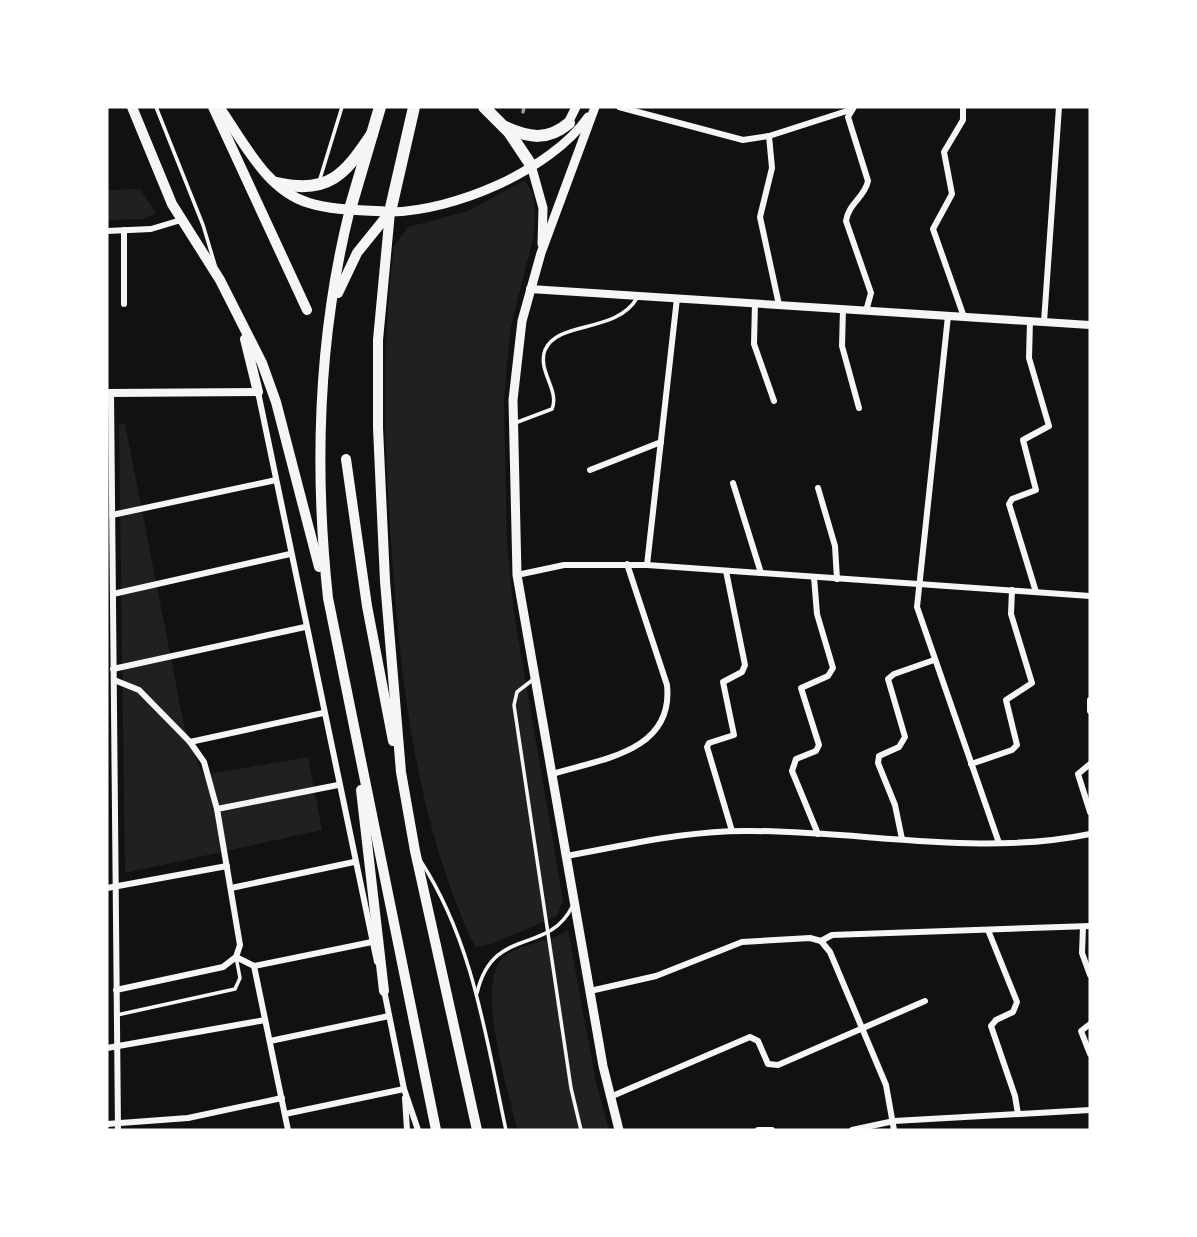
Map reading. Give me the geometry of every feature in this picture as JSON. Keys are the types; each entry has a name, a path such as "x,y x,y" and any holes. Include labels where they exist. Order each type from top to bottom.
{"highway":[{"path":"350,209 380,107"},
{"path":"390,212 414,107"},
{"path":"484,107 502,125 531,165"},
{"path":"502,125 525,135 542,137 556,133 569,122"},
{"path":"276,183 318,186 344,171 372,134"}],"main road":[{"path":"132,107 163,185 181,220 220,280 276,402 328,597 436,1130"},
{"path":"213,107 307,310"},
{"path":"219,107 247,149 290,195 311,204 390,212 427,210 461,202 547,154 576,132 595,107"},
{"path":"547,154 576,107"},
{"path":"595,107 530,289 517,355 513,423 517,575 590,992 619,1130"},
{"path":"531,165 543,208 541,253"},
{"path":"328,597 320,515 320,446 330,316 350,209"},
{"path":"330,316 349,265 390,212"},
{"path":"390,212 378,340 378,439 385,581 401,772"},
{"path":"235,309 258,392"},
{"path":"346,459 367,606 415,851 477,1130"},
{"path":"360,758 364,829 384,991"}],"street":[{"path":"619,107 734,139 769,136 852,109"},
{"path":"963,107 963,120 944,152 952,194 933,229 964,317"},
{"path":"1044,322 1059,107"},
{"path":"852,109 849,120 867,181 866,190 848,211 846,221 871,293 866,311"},
{"path":"769,136 772,168 760,217 779,305"},
{"path":"107,230 151,229 181,220"},
{"path":"124,230 124,304"},
{"path":"530,289 1090,326"},
{"path":"648,565 677,298"},
{"path":"755,303 754,344 774,401"},
{"path":"843,309 842,346 859,408"},
{"path":"948,316 918,584 920,619 999,843"},
{"path":"1030,321 1030,366 1049,426 1023,440 1036,490 1012,499 1009,504 1037,592"},
{"path":"118,1127 110,717 114,680 110,637 113,594 110,559 112,515 109,485 109,393 258,392 354,862 404,1089 418,1130"},
{"path":"590,470 661,442"},
{"path":"112,515 276,480"},
{"path":"733,483 761,573"},
{"path":"818,488 835,547 837,579"},
{"path":"113,594 290,554"},
{"path":"517,575 564,565 627,564 1090,596"},
{"path":"552,774 643,743 662,725 667,705 667,685 627,564"},
{"path":"726,570 745,665 742,672 723,682 734,735 709,743 707,747 732,831"},
{"path":"814,577 817,614 833,668 828,676 801,688 819,749 796,759 792,771 818,834"},
{"path":"971,764 1012,750 1017,745 1006,700 1032,683 1012,614 1012,590"},
{"path":"113,669 306,627"},
{"path":"902,839 895,805 878,763 879,756 900,747 905,737 888,680 894,674 934,660"},
{"path":"114,680 139,690 190,742 204,762 216,809 239,938 236,957 223,967 116,990"},
{"path":"1090,700 1090,711"},
{"path":"190,742 323,713"},
{"path":"1090,764 1078,774 1078,782 1090,812"},
{"path":"216,809 338,785"},
{"path":"566,856 673,836 732,831 999,843 1047,842 1090,834"},
{"path":"231,888 354,862"},
{"path":"107,888 227,866"},
{"path":"821,942 832,935 1087,927 1082,953 1090,975"},
{"path":"988,930 1017,1002 1013,1012 996,1020 991,1026 1015,1096 1017,1114"},
{"path":"590,992 656,976 742,942 810,938 821,942 830,952 886,1085 894,1130"},
{"path":"236,957 254,966 372,942"},
{"path":"254,966 288,1130"},
{"path":"107,972 116,972"},
{"path":"610,1097 750,1037 758,1041 768,1063 774,1066 926,1002"},
{"path":"270,1041 389,1016"},
{"path":"107,1048 265,1020"},
{"path":"1090,1024 1081,1031 1090,1054"},
{"path":"285,1114 404,1089"},
{"path":"404,1089 407,1130"},
{"path":"107,1124 118,1127 188,1118 282,1098"},
{"path":"852,1130 894,1121 1090,1110"},
{"path":"758,1130 772,1130"}],"lane":[{"path":"156,107 203,225 220,280"},
{"path":"318,186 342,107"},
{"path":"513,423 552,409 554,398 543,364 544,353 553,338 623,316 639,296"},
{"path":"535,678 517,692 514,705 571,1088 581,1130"},
{"path":"415,851 453,921 477,995 506,1130"},
{"path":"477,995 482,976 495,956 510,946 548,933 565,919 575,901"},
{"path":"117,1015 231,991 240,982 236,957"}],"shaded area":[{"path":"525,180 533,194 535,217 533,239 511,326 507,364 504,400 507,544 514,613 563,900 557,916 492,944 475,947 439,853 415,755 407,705 396,604 387,477 387,323 394,246 408,227 468,211"},
{"path":"140,189 156,213 144,219 107,220 107,190"},
{"path":"119,424 125,424 185,730 203,775 308,757 322,830 125,873"},
{"path":"568,930 596,1082 609,1130 517,1130 496,1040 492,990 495,970 511,952"}],"railway":[{"path":"523,112 524,107"}]}
